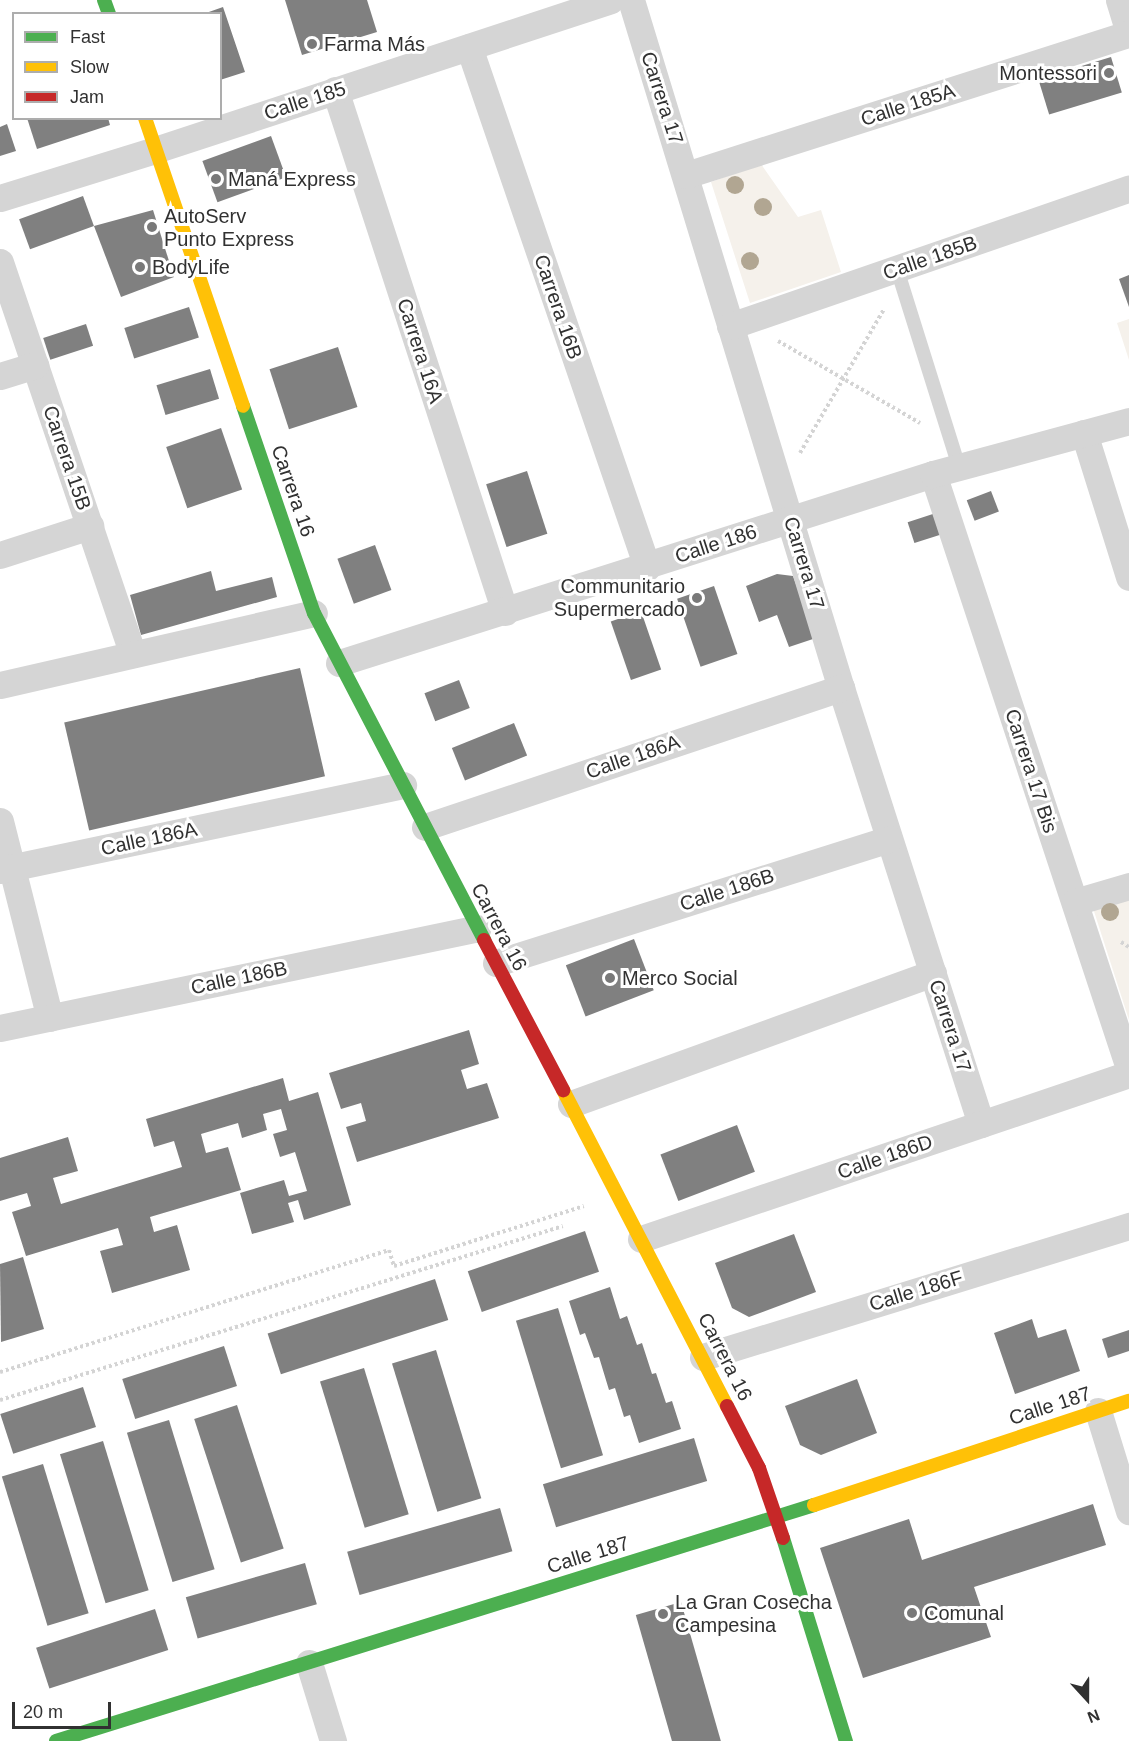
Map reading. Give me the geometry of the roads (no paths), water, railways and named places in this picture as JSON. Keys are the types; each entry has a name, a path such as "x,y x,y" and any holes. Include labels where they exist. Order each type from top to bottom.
{"street":[{"name":"Calle 185","path":"0,198 155,150 610,0"},
{"name":"Carrera 17","path":"631,0 686,175 737,324 781,487 841,688 981,1124"},
{"path":"1119,0 1129,33"},
{"name":"Calle 185A","path":"686,175 1129,33"},
{"name":"Carrera 16B","path":"469,47 647,567"},
{"name":"Carrera 16A","path":"335,90 505,612"},
{"name":"Carrera 16","path":"146,120 314,613 759,1468 777,1517 846,1741"},
{"name":"Calle 185B","path":"737,324 899,274 1129,189"},
{"name":"Carrera 15B","path":"0,262 133,654"},
{"path":"0,376 35,365"},
{"name":"Calle 186","path":"339,663 647,567 933,474 1129,421"},
{"path":"1084,433 1129,577"},
{"name":"Carrera 17 Bis","path":"933,474 1129,1068"},
{"path":"0,555 90,526"},
{"path":"0,685 314,613"},
{"name":"Calle 186A","path":"425,827 841,688"},
{"name":"Calle 186A","path":"6,868 403,785"},
{"path":"0,820 6,868 50,1018"},
{"name":"Calle 186B","path":"496,963 889,839"},
{"path":"1075,902 1129,886"},
{"name":"Calle 186B","path":"0,1028 478,928"},
{"path":"571,1104 933,974"},
{"name":"Calle 186D","path":"641,1239 1129,1074"},
{"name":"Calle 186F","path":"703,1357 1129,1226"},
{"name":"Calle 187","path":"56,1741 777,1517 1129,1401"},
{"path":"1098,1411 1129,1510"},
{"path":"309,1663 333,1741"}],"lane":[{"path":"899,274 960,467"}],"place":[{"name":"Farma Más","path":"312,44"},
{"name":"Montessori","path":"1109,73"},
{"name":"Maná Express","path":"216,179"},
{"name":"AutoServ Punto Express","path":"152,227"},
{"name":"BodyLife","path":"140,267"},
{"name":"Communitario Supermercado","path":"697,598"},
{"name":"Merco Social","path":"610,978"},
{"name":"Comunal","path":"912,1613"},
{"name":"La Gran Cosecha Campesina","path":"663,1614"}]}
